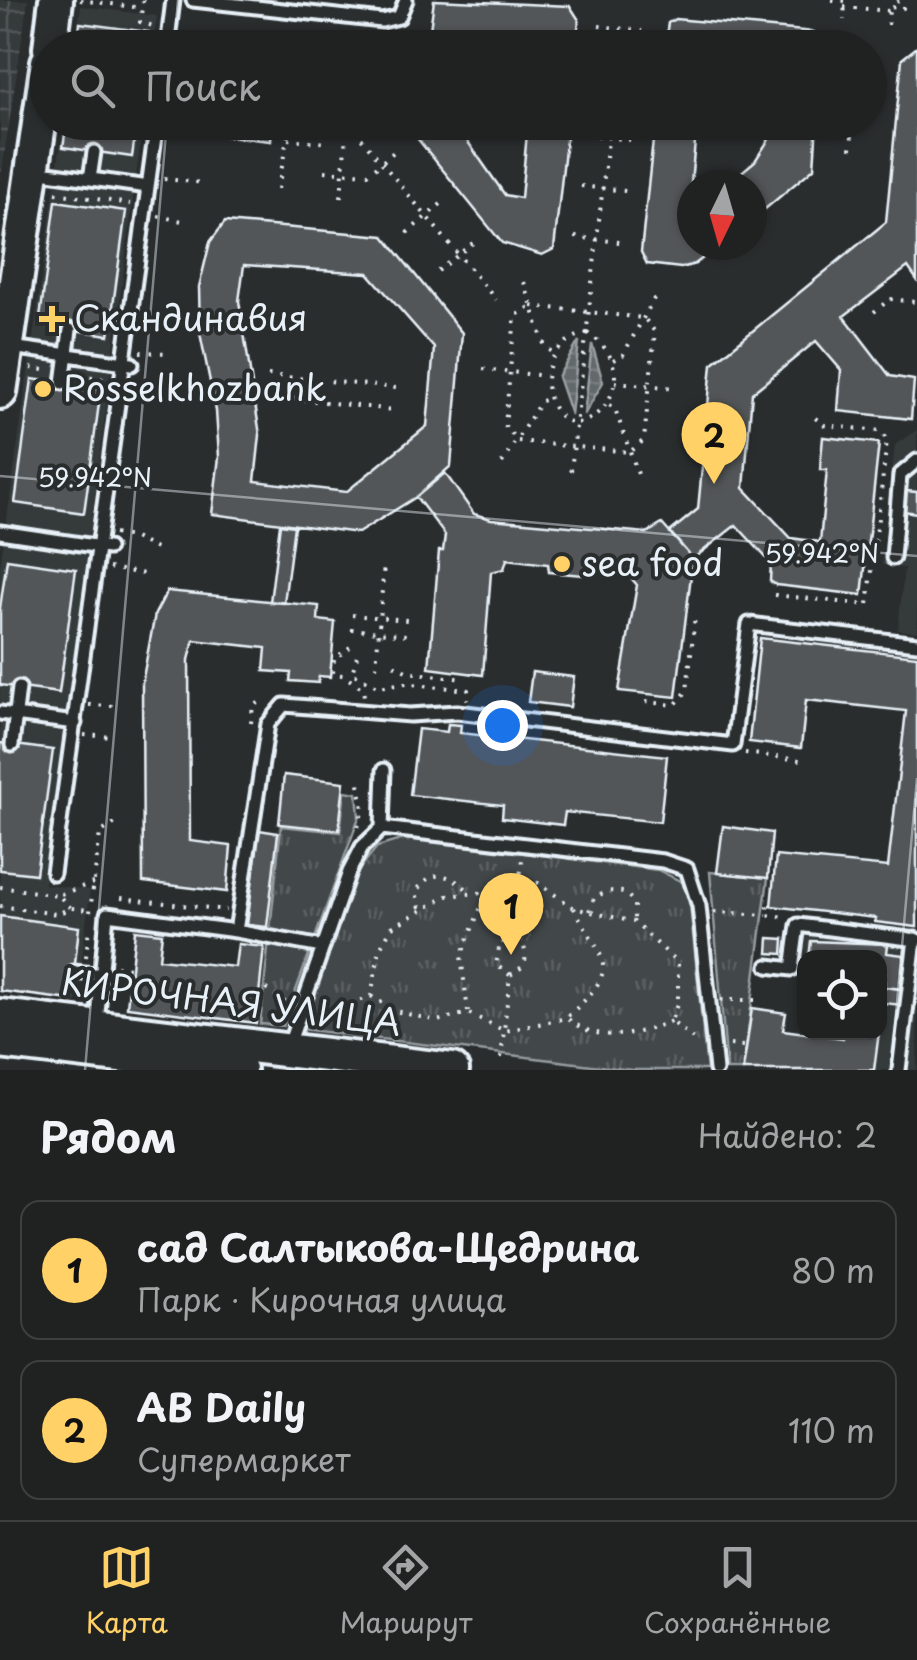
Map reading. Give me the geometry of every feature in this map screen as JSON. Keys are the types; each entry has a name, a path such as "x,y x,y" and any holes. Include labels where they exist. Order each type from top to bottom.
{"main road":[{"path":"52,30 56,0"},
{"path":"0,392 42,182 44,140"},
{"name":"КИРОЧНАЯ УЛИЦА","path":"0,1016 239,1070"},
{"name":"КИРОЧНАЯ УЛИЦА","path":"0,1042 95,1040 288,1050 452,1070"}],"lane":[{"path":"170,30 174,0"},
{"path":"193,0 382,22 399,18 406,0"},
{"path":"54,873 104,547 155,140"},
{"path":"90,179 94,152"},
{"path":"42,182 90,179 150,192"},
{"path":"64,378 70,330"},
{"path":"11,335 67,355 128,363"},
{"path":"892,558 900,475 917,461"},
{"path":"0,532 104,547"},
{"path":"236,931 268,724 284,705 410,715 458,712 734,745 749,624 917,644"},
{"path":"12,744 19,688"},
{"path":"0,713 78,721"},
{"path":"288,1050 349,872 362,847 382,828 384,770"},
{"path":"382,828 663,861 687,869 699,906 716,1070"},
{"path":"95,1040 108,914 322,947"},
{"path":"768,966 792,969 798,925 916,940 900,1070"},
{"path":"74,972 104,976"}],"path":[{"path":"80,0 142,8"},
{"path":"143,0 140,22 156,30"},
{"path":"832,0 845,1 844,20"},
{"path":"888,25 889,7 903,8 904,2 890,0"},
{"path":"844,6 889,11"},
{"path":"599,26 635,30"},
{"path":"278,189 288,140"},
{"path":"296,140 328,144"},
{"path":"341,197 346,140"},
{"path":"361,140 496,300"},
{"path":"571,470 608,140"},
{"path":"851,149 852,140"},
{"path":"325,170 368,174 396,150"},
{"path":"161,179 204,183"},
{"path":"42,182 125,201 134,212"},
{"path":"581,186 626,191"},
{"path":"407,233 442,203"},
{"path":"168,218 187,222"},
{"path":"576,238 620,242"},
{"path":"438,271 474,242"},
{"path":"524,282 545,347 554,353"},
{"path":"612,360 623,355 656,295"},
{"path":"874,312 890,299 917,302"},
{"path":"532,306 644,318 655,332 644,440 630,452 517,441 504,426 516,316 532,306"},
{"path":"587,333 600,341 612,360 616,382 608,404 590,421 576,425 561,418 548,399 546,376 554,353 570,337 587,333"},
{"path":"11,335 64,378 101,377 110,385"},
{"path":"148,354 170,352"},
{"path":"483,368 546,376"},
{"path":"268,375 396,388"},
{"path":"144,383 174,382"},
{"path":"616,382 674,388"},
{"path":"272,396 393,410"},
{"path":"502,463 542,401 548,399"},
{"path":"608,404 615,408 639,477"},
{"path":"774,594 868,605 886,440 880,431 824,425 814,417"},
{"path":"124,535 156,550"},
{"path":"376,668 384,564"},
{"path":"121,569 144,574"},
{"path":"352,615 407,620"},
{"path":"646,702 675,705 687,691 695,616"},
{"path":"351,629 406,635"},
{"path":"350,647 334,659 333,674 344,675 363,689 363,700 378,702"},
{"path":"356,656 352,673 369,684 388,688 404,683 468,690 467,700"},
{"path":"394,665 408,672 463,678"},
{"path":"251,723 255,702 272,696"},
{"path":"260,719 263,700"},
{"path":"456,700 480,702"},
{"path":"98,706 115,706"},
{"path":"97,737 114,738"},
{"path":"734,745 742,753 800,760"},
{"path":"90,910 100,833 117,822"},
{"path":"513,941 524,845"},
{"path":"420,908 416,892 422,882 440,874 452,876 470,892"},
{"path":"468,1013 461,956 487,892 504,879 520,878 538,883 574,908 634,922 678,963 680,983 672,1021"},
{"path":"0,887 58,895 94,882"},
{"path":"589,911 594,898 607,891 624,892 634,902 634,922"},
{"path":"371,996 380,948 392,927 420,908 470,892 487,892"},
{"path":"58,895 71,908"},
{"path":"121,898 230,911"},
{"path":"0,906 57,914 71,908 108,914"},
{"path":"371,996 395,1011 437,1021 468,1013 505,1030 566,1018 602,980 604,957 574,908"},
{"path":"709,912 767,914"},
{"path":"513,941 524,947 527,958 522,969 510,975 496,966 494,954 500,942 513,941"},
{"path":"501,1058 510,975"},
{"path":"266,989 302,1016 318,1022 371,996"},
{"path":"716,999 761,1000"},
{"path":"566,1018 580,1029 600,1035 645,1033 672,1021"},
{"path":"672,1021 715,1056"},
{"path":"720,1043 743,1046"}],"shaded area":[{"path":"0,0 28,0 0,182"},
{"path":"81,6 157,16 155,30 78,30"},
{"path":"62,140 141,140 44,884 90,890 77,1002 0,992 0,567"},
{"path":"579,341 571,415 558,377"},
{"path":"592,344 603,382 584,415"},
{"path":"917,430 917,632 898,630 904,568 882,565 895,445"},
{"path":"807,936 917,948 917,1070 874,1070 877,1040 887,1040 887,950 806,950"}],"green space":[{"path":"345,791 357,793 359,817 283,1026 260,1024 281,826 340,832"},
{"path":"407,838 658,870 680,881 689,894 707,1070 632,1070 300,1029 356,873 377,847"},
{"path":"710,872 768,878 743,1070 727,1070"}],"building":[{"path":"434,0 570,6 579,20 578,30 430,30"},
{"path":"675,19 793,30 667,30 668,23"},
{"path":"80,23 134,30 79,30"},
{"path":"917,47 917,280 908,267 844,316 890,376 914,380 911,419 838,411 841,370 816,341 752,393 744,488 791,538 820,542 827,470 820,470 823,437 879,443 862,595 776,585 770,581 771,563 736,525 693,559 670,532 698,509 712,364 886,222 902,59"},
{"path":"64,140 134,140 132,157 63,147"},
{"path":"419,140 467,140 505,195 521,198 526,140 566,140 554,249 542,255 502,243"},
{"path":"653,140 695,140 692,170 677,170 677,260 700,260 681,268 647,264 641,252"},
{"path":"768,140 816,140 814,168 767,207 767,170 744,170"},
{"path":"56,201 126,211 109,335 39,325"},
{"path":"225,222 384,236 462,333 451,466 416,497 358,533 212,514 219,457 216,411 200,333 199,287 210,242","holes":["244,265 368,273 434,348 427,426 346,492 255,481 260,435 239,301"]},
{"path":"32,379 101,389 84,513 15,503"},
{"path":"445,473 474,514 491,519 647,533 662,524 693,559 676,697 619,691 637,585 627,573 585,568 583,575 549,572 548,564 507,559 504,569 491,572 483,675 429,668 439,551 443,551 445,535 416,497"},
{"path":"905,491 917,492 917,513 903,511"},
{"path":"280,524 294,526 284,603 270,602"},
{"path":"7,559 76,569 59,693 0,685 0,608"},
{"path":"167,591 319,606 318,620 335,622 330,677 319,676 318,683 290,681 291,673 264,671 266,648 194,640 189,660 190,841 231,846 227,892 143,882 142,683 155,614"},
{"path":"760,638 917,656 917,927 875,922 876,918 771,906 776,856 888,867 906,711 806,700 801,748 749,742"},
{"path":"532,672 574,677 570,707 528,702"},
{"path":"448,724 461,725 460,733 667,756 660,822 565,812 563,825 502,818 503,805 410,795 418,729 447,732"},
{"path":"0,743 53,750 36,874 0,870"},
{"path":"284,775 344,782 339,830 279,824"},
{"path":"723,826 772,833 768,878 717,873"},
{"path":"259,830 278,833 267,927 247,925"},
{"path":"0,916 79,927 71,1000 0,991"},
{"path":"135,930 162,933 159,959 235,967 238,944 264,947 256,1023 127,1007"},
{"path":"769,938 784,939 783,954 768,953"},
{"path":"811,941 888,944 887,953 810,950"},
{"path":"887,953 904,955 900,989 887,987"},
{"path":"887,987 904,989 902,1005 887,1004"},
{"path":"752,1008 786,1013 783,1030 797,1032 797,1040 878,1040 874,1070 743,1070"}],"place":[{"name":"Скандинавия","path":"52,319"},
{"name":"Rosselkhozbank","path":"43,389"},
{"name":"АВ Daily","path":"714,484"},
{"name":"sea food","path":"562,564"},
{"name":"сад Салтыкова-Щедрина","path":"511,955"}]}
